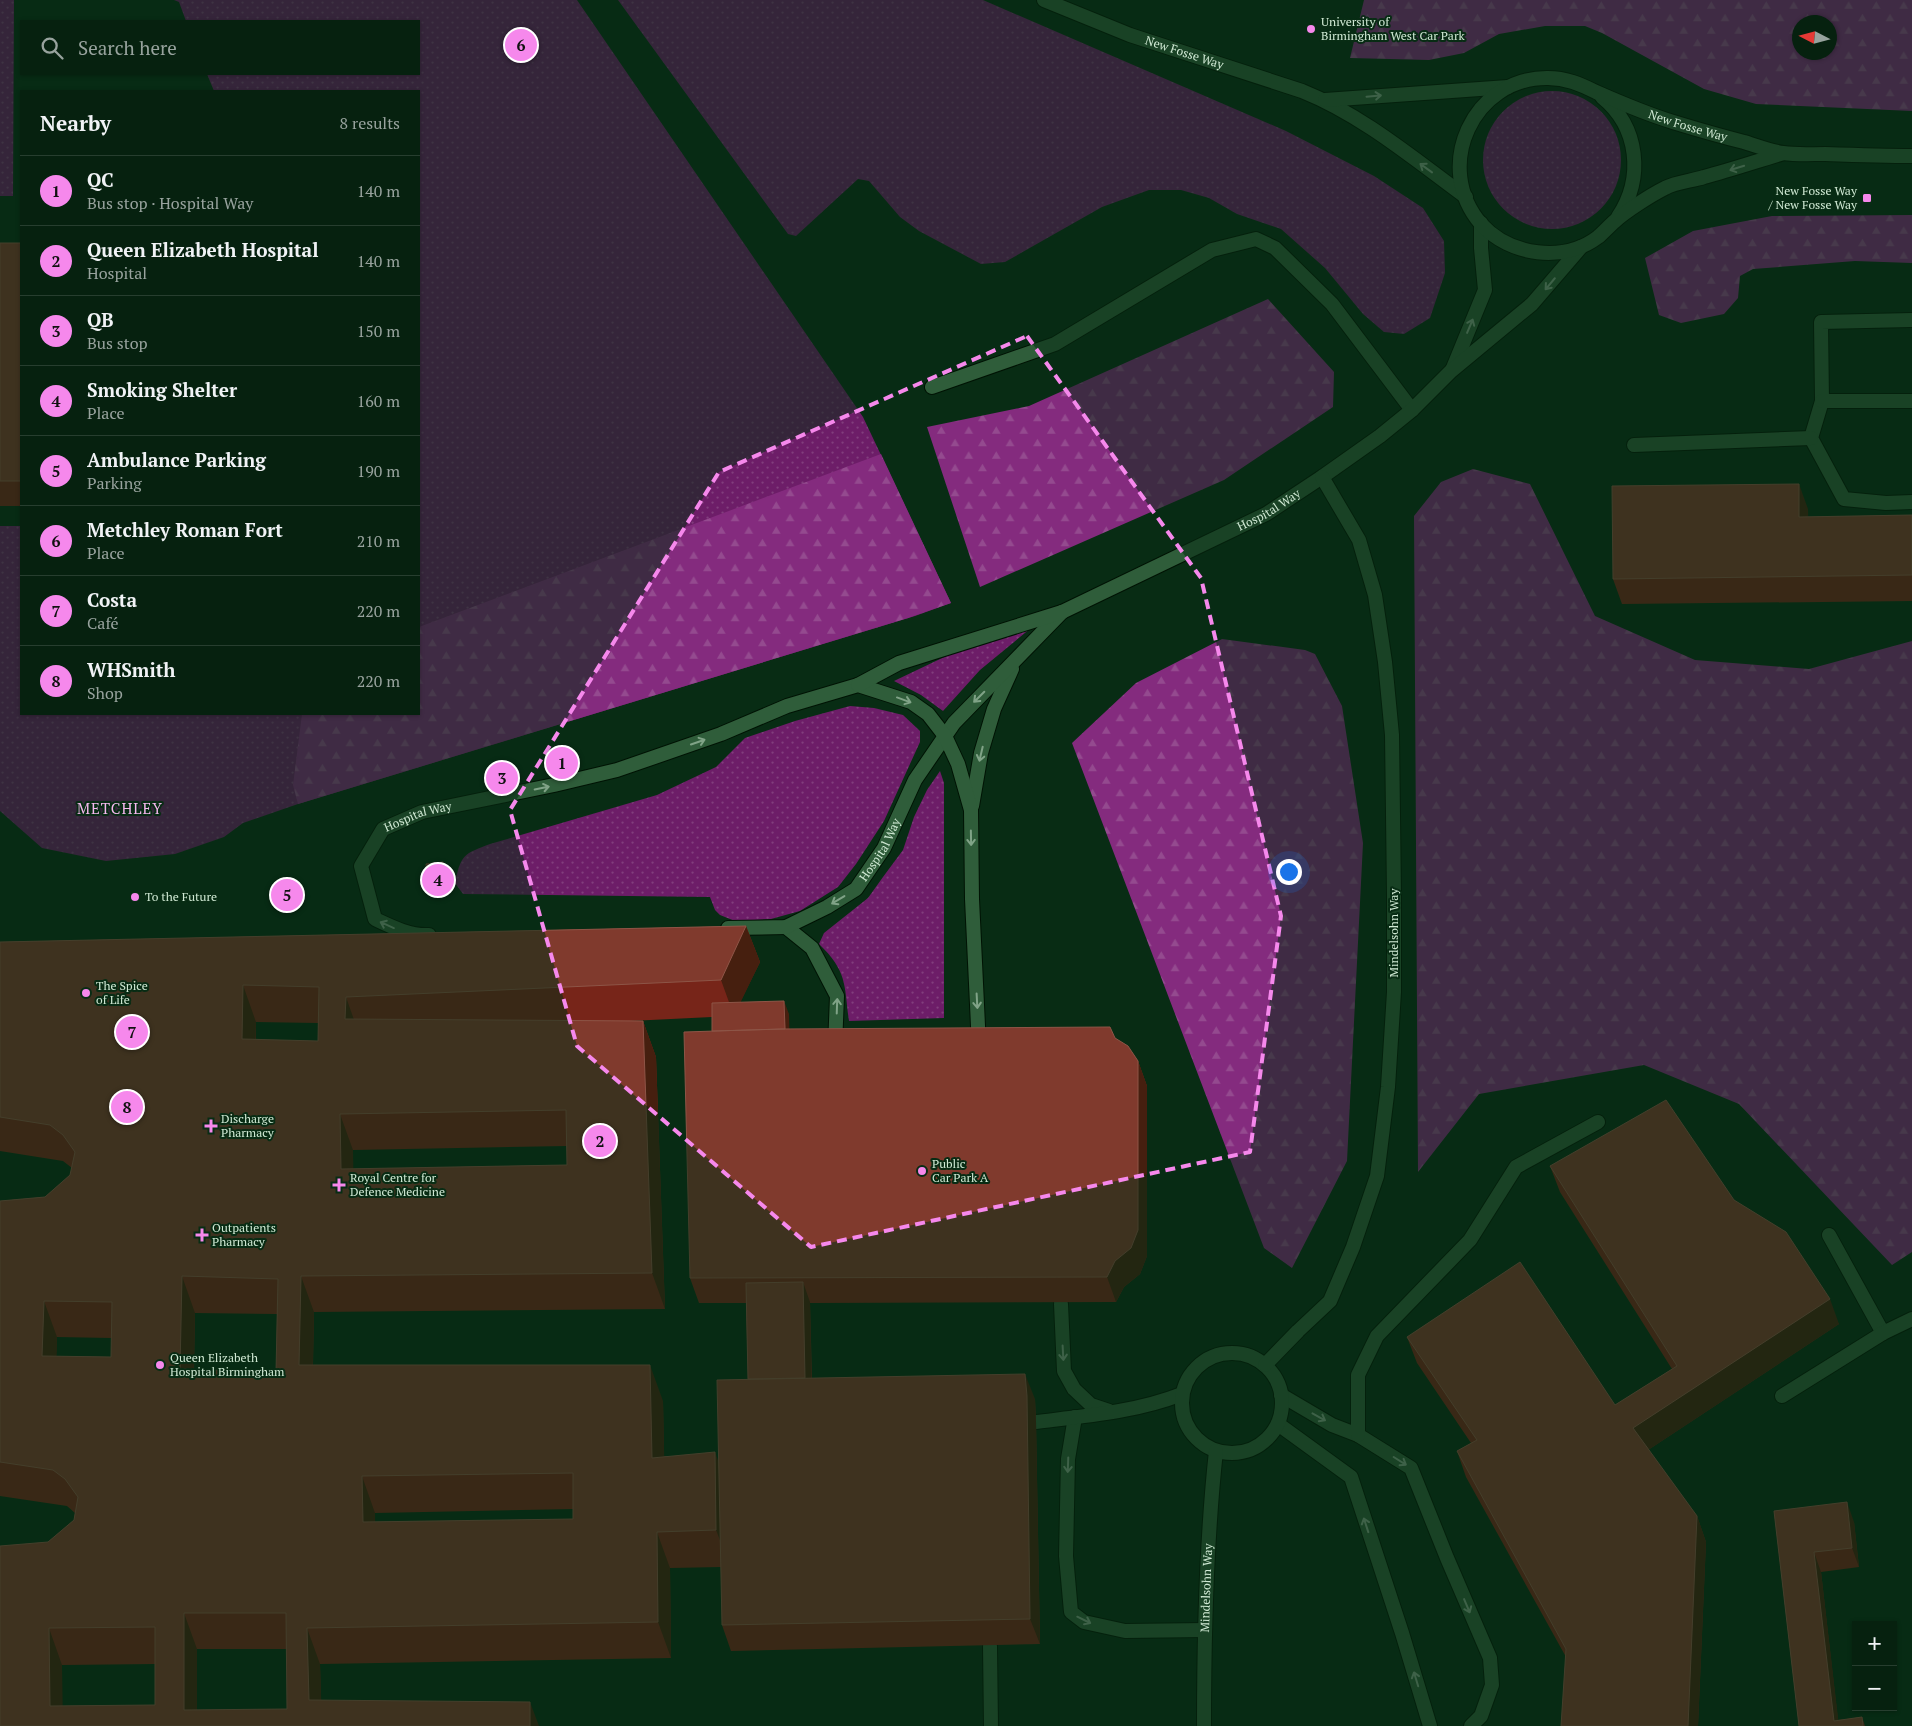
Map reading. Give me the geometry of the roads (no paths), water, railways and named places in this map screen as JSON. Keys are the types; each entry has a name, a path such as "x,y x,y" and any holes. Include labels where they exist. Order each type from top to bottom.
{"street":[{"name":"New Fosse Way","path":"1044,0 1130,35 1325,100 1391,142 1466,197"},
{"name":"New Fosse Way","path":"1595,91 1609,103 1626,126 1635,158 1632,189 1626,206 1598,237 1581,247 1560,252 1528,251 1510,245 1494,236 1480,223 1466,197 1460,176 1460,163 1466,133 1478,112 1488,101 1508,87 1521,81 1551,78 1581,84 1670,121 1784,154 1912,156"},
{"name":"New Fosse Way","path":"1325,100 1508,87"},
{"name":"New Fosse Way","path":"1616,219 1666,188 1784,154"},
{"name":"Hospital Way","path":"1452,370 1485,290 1480,223"},
{"path":"932,387 1055,344 1212,250 1256,239 1275,248 1332,304 1412,410"},
{"name":"Hospital Way","path":"440,935 421,936 398,930 375,919 361,866 384,829 422,812 554,785 616,770 721,734 787,706 858,685 899,663 1062,612 1266,514 1322,478 1412,410 1452,370 1532,304 1581,247"},
{"path":"1912,320 1821,322 1822,400 1811,438 1844,499 1886,503 1912,502"},
{"path":"1822,400 1912,401"},
{"path":"1634,445 1811,438"},
{"name":"Mindelsohn Way","path":"1265,1365 1330,1301 1353,1247 1378,1176 1389,1077 1394,992 1394,895 1392,735 1385,662 1375,595 1359,540 1322,478"},
{"name":"Hospital Way","path":"716,928 786,926 826,907 856,889 884,848 915,780 954,723 1062,612"},
{"path":"979,1053 972,899 971,810 981,753 994,709 1016,660"},
{"path":"858,685 911,702 928,714 945,736 958,764 971,810"},
{"path":"786,926 812,948 837,996 835,1055"},
{"path":"1358,1435 1358,1376 1376,1336 1470,1240 1516,1167 1598,1122"},
{"path":"1829,1235 1884,1333"},
{"path":"1061,1304 1064,1371 1074,1390 1091,1405 1112,1412"},
{"path":"1782,1396 1884,1333 1912,1319"},
{"path":"1228,1353 1251,1356 1265,1365 1279,1385 1282,1405 1278,1424 1268,1438 1253,1449 1236,1453 1216,1451 1198,1440 1185,1421 1182,1394 1193,1371 1207,1359 1228,1353"},
{"path":"1036,1422 1112,1412 1162,1402 1182,1394"},
{"path":"1281,1395 1332,1425 1358,1435 1411,1468 1490,1658 1492,1685 1481,1716 1471,1726"},
{"path":"1075,1417 1068,1459 1066,1556 1071,1612 1084,1622 1125,1631 1205,1630"},
{"path":"1278,1424 1350,1477 1402,1633 1430,1726"},
{"name":"Mindelsohn Way","path":"1204,1726 1209,1527 1216,1451"},
{"path":"990,1646 991,1726"}],"place":[{"name":"University of Birmingham West Car Park","path":"1311,29"},
{"name":"Metchley Roman Fort","path":"521,45"},
{"name":"New Fosse Way / New Fosse Way","path":"1867,198"},
{"name":"QC","path":"562,763"},
{"name":"QB","path":"502,778"},
{"name":"Smoking Shelter","path":"438,880"},
{"name":"Ambulance Parking","path":"287,895"},
{"name":"To the Future","path":"135,897"},
{"name":"The Spice of Life","path":"86,993"},
{"name":"Costa","path":"132,1032"},
{"name":"WHSmith","path":"127,1107"},
{"name":"Discharge Pharmacy","path":"211,1126"},
{"name":"Queen Elizabeth Hospital","path":"600,1141"},
{"name":"Public Car Park A","path":"922,1171"},
{"name":"Royal Centre for Defence Medicine","path":"339,1185"},
{"name":"Outpatients Pharmacy","path":"202,1235"},
{"name":"Queen Elizabeth Hospital Birmingham","path":"160,1365"}],"district":[{"name":"METCHLEY","path":"120,809"}]}
